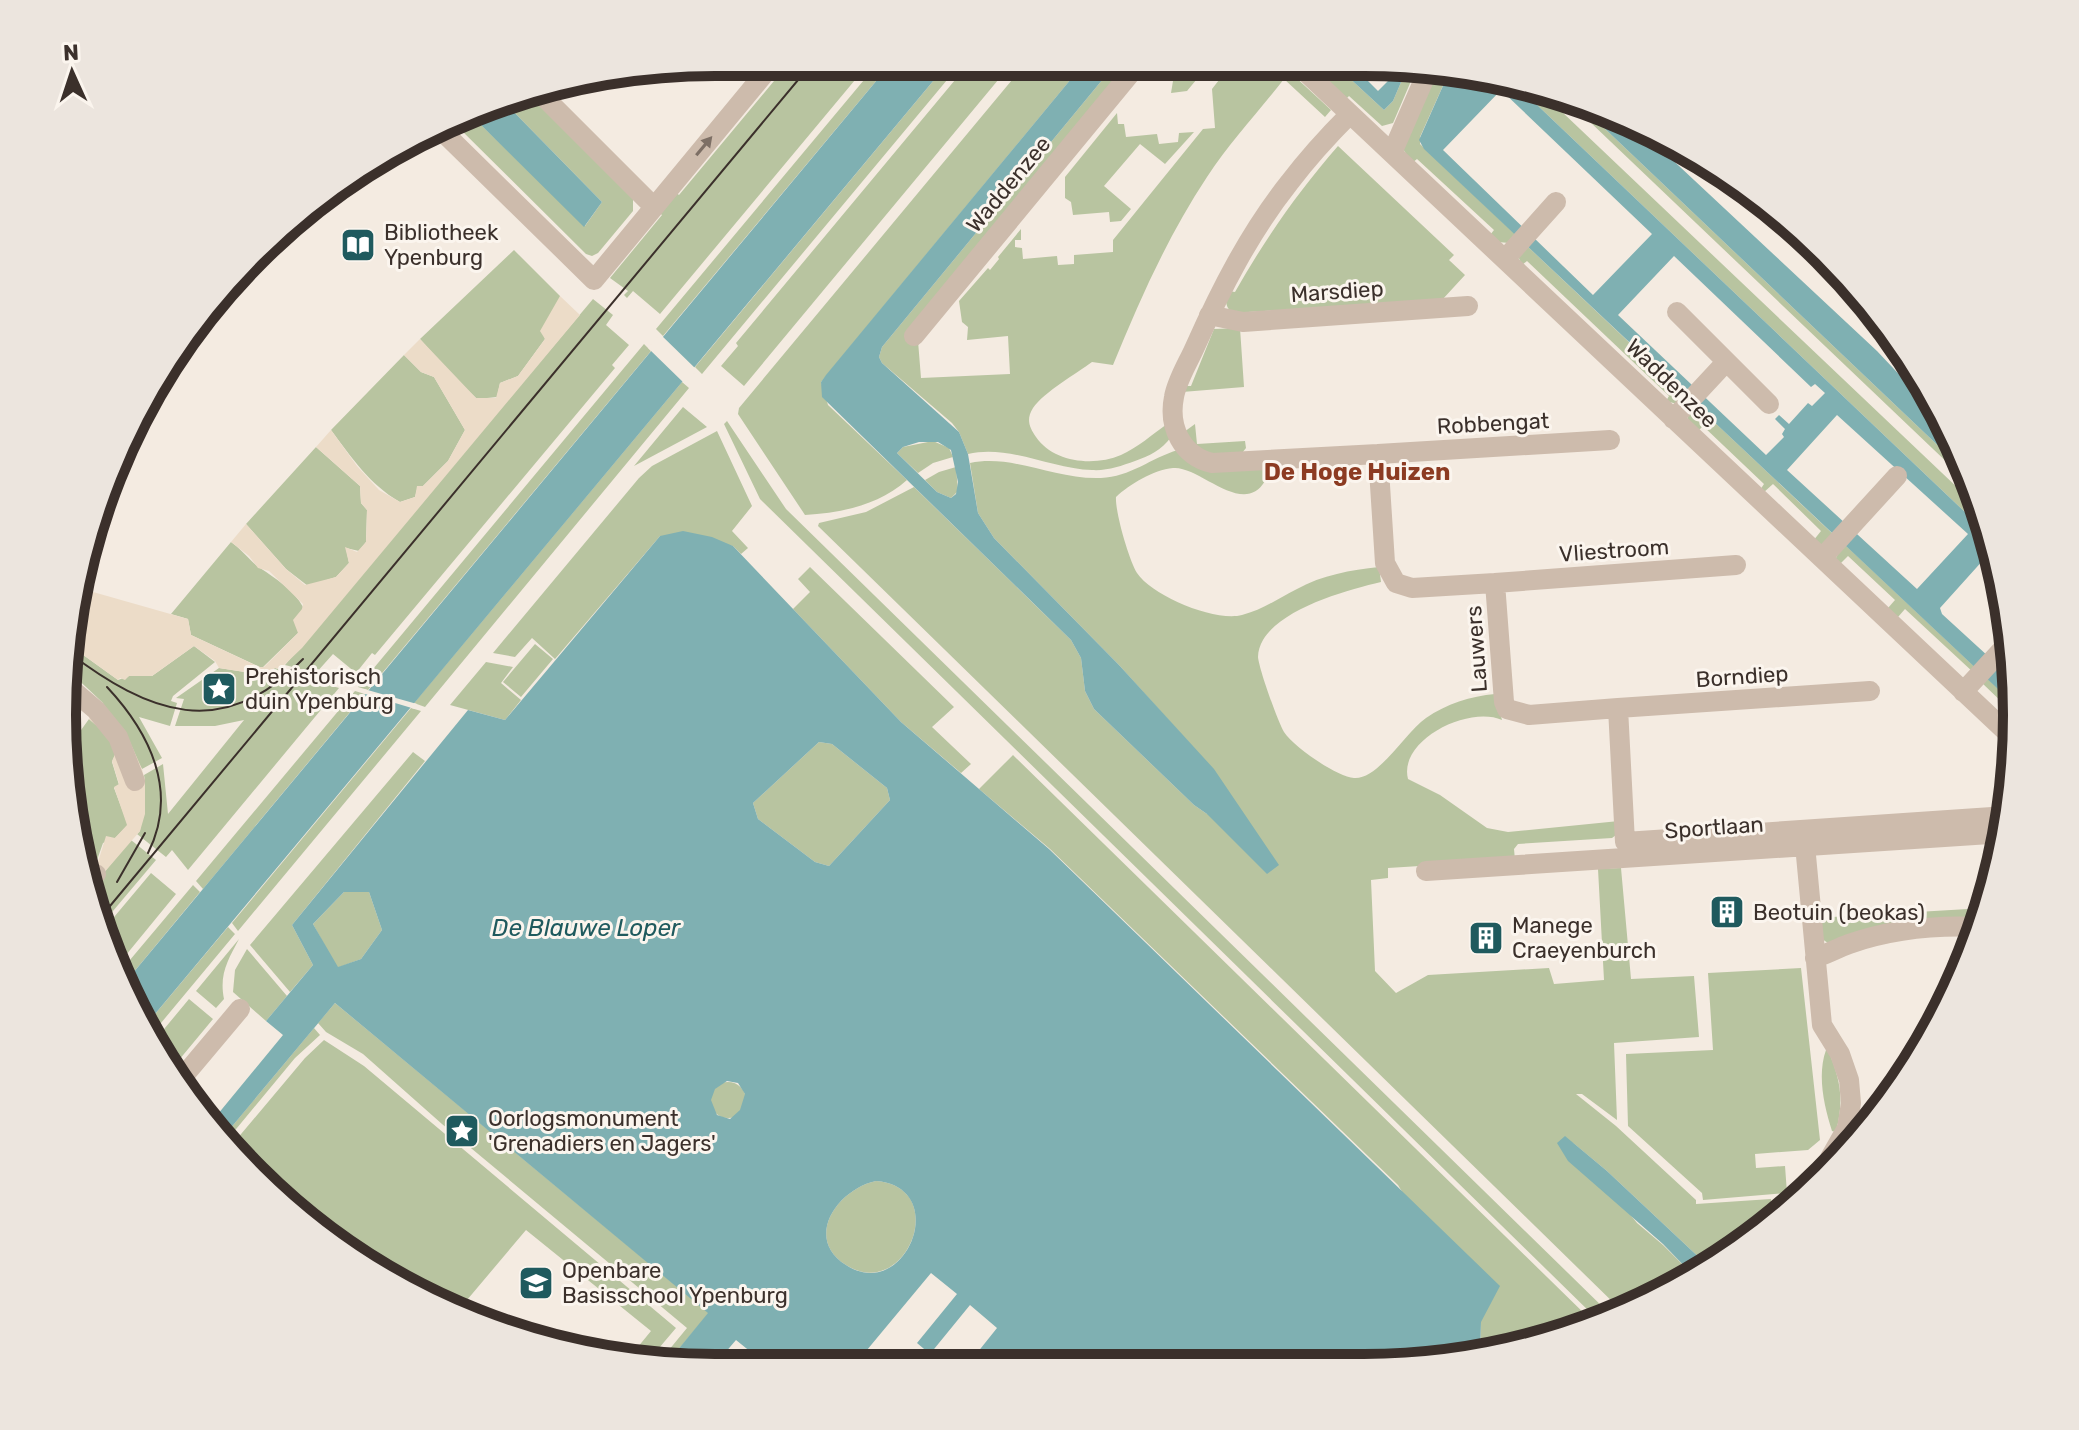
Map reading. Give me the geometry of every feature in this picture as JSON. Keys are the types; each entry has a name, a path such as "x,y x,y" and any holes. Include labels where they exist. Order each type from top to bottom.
{"street":[{"path":"447,135 594,280 761,76"},
{"name":"Waddenzee","path":"914,336 1128,76"},
{"name":"Waddenzee","path":"1310,76 1392,153 1512,252 1828,550 1963,692 2003,729"},
{"path":"1392,153 1424,79"},
{"path":"546,99 653,206"},
{"path":"1350,114 1287,185 1249,241 1209,315 1174,396 1173,414 1181,442 1195,458 1212,463 1378,454"},
{"path":"1512,252 1556,202"},
{"name":"Marsdiep","path":"1209,315 1243,322 1468,306"},
{"path":"1677,312 1769,404"},
{"path":"1680,411 1726,362"},
{"name":"Robbengat","path":"1378,454 1610,440"},
{"name":"Lauwers","path":"1378,454 1385,563 1396,583 1412,588 1495,583 1507,709 1529,715 1618,708"},
{"path":"1828,550 1897,476"},
{"name":"Vliestroom","path":"1495,583 1736,565"},
{"path":"1963,692 2000,652"},
{"name":"Borndiep","path":"1618,708 1870,691"},
{"path":"77,693 96,710 118,737 135,781"},
{"path":"1618,708 1625,842 1995,817"},
{"name":"Sportlaan","path":"1426,871 1992,834"},
{"path":"1805,845 1822,1025 1840,1054 1849,1080 1851,1103 1847,1128 1840,1141"},
{"path":"1815,958 1848,944 1902,930 1966,927"},
{"path":"186,1073 240,1009"}],"green space":[{"path":"769,76 858,76 660,314 633,291 627,298 624,295 628,291 610,278 662,215 657,211 674,191 679,195 774,81"},
{"path":"867,76 880,76 663,336 656,329"},
{"path":"937,76 950,76 702,374 695,367"},
{"path":"958,76 1001,76 744,386 721,366 738,346 736,343"},
{"path":"1015,76 1073,76 821,382 828,405 907,480 872,502 805,515 738,414 739,408"},
{"path":"1105,76 1120,76 918,341 921,378 1010,374 1008,336 967,340 968,327 962,322 959,301 988,268 990,270 1021,229 1021,240 1015,240 1015,247 1022,248 1023,259 1057,256 1058,265 1074,264 1074,255 1113,252 1113,240 1203,129 1215,128 1212,89 1222,76 1294,76 1331,110 1325,117 1284,79 1225,151 1193,199 1156,268 1113,365 1092,362 1045,396 1030,416 1032,430 1043,445 1063,457 1086,461 1121,455 1167,424 1171,437 1155,452 1114,468 1098,470 1077,469 999,452 968,454 952,423 882,363 879,357 882,347"},
{"path":"1167,76 1199,76 1187,91 1171,93 1173,81"},
{"path":"1322,76 1347,76 1384,110 1393,101 1403,77 1412,78 1393,123 1382,126 1349,96 1346,99"},
{"path":"1433,80 1445,81 1420,137 1420,144 1517,236 1509,243 1498,242 1490,235 1494,230 1417,159 1412,163 1403,149"},
{"path":"1530,98 1556,106 1962,492 1971,518"},
{"path":"536,102 633,197 633,211 598,253 592,256 586,254 460,129 478,122 585,226 602,202 511,110"},
{"path":"1117,113 1118,124 1124,124 1126,137 1157,134 1159,144 1178,142 1179,133 1194,132 1165,164 1140,144 1104,186 1131,209 1121,221 1110,222 1109,212 1073,215 1071,202 1065,198 1065,177"},
{"path":"1583,115 1596,120 1947,454 1953,468"},
{"path":"1338,146 1454,255 1449,260 1465,275 1442,300 1232,313 1226,303 1228,291 1235,292 1283,216"},
{"path":"1525,244 1686,396 1677,404 1666,401 1669,396 1527,261 1522,265 1518,256"},
{"path":"514,250 560,299 543,332 545,339 518,376 500,383 497,397 477,399 420,339"},
{"path":"593,299 613,315 606,325 629,345 612,365 615,368 375,655 372,653 356,673 333,654 316,673 285,665"},
{"path":"1240,328 1244,387 1182,392 1185,386 1191,386 1214,329"},
{"path":"644,344 651,351 368,690 358,687"},
{"path":"404,355 421,372 434,377 465,430 448,461 423,486 418,486 415,497 400,502 370,479 331,430"},
{"path":"682,382 689,388 425,707 414,703"},
{"path":"1694,403 1835,536 1826,544 1816,544 1813,541 1821,531 1773,484 1763,493 1760,490 1764,484 1703,426 1698,431 1688,419"},
{"path":"683,407 707,427 634,466"},
{"path":"727,421 786,509 1603,1307 1590,1312 760,499 724,424"},
{"path":"1195,424 1197,444 1245,441 1246,448 1242,453 1204,454 1184,432"},
{"path":"717,431 752,506 732,531 748,548 741,554 733,546 660,536 555,659 532,638 515,657 493,653 639,478 652,466"},
{"path":"933,441 949,448 953,457 933,463 918,473 897,453 903,447"},
{"path":"316,447 360,486 361,503 367,510 366,542 359,551 346,548 349,563 336,577 308,586 286,569 246,524"},
{"path":"1178,450 1264,466 1265,481 1256,491 1245,494 1220,487 1184,469 1173,468 1142,478 1116,497 1120,524 1137,573 1170,598 1216,615 1242,615 1316,580 1379,567 1381,582 1334,595 1300,610 1272,629 1261,644 1258,657 1269,695 1284,732 1297,745 1337,772 1354,778 1363,777 1382,764 1426,718 1459,702 1495,694 1502,720 1472,717 1439,729 1414,751 1408,765 1408,779 1440,795 1487,828 1508,832 1619,821 1616,835 1612,838 1518,844 1514,849 1515,860 1388,868 1388,878 1371,880 1375,971 1396,993 1428,975 1549,968 1554,984 1604,980 1598,869 1621,868 1631,979 1694,976 1699,1037 1614,1043 1617,1120 1582,1094 1576,1094 1616,1126 1696,1200 1696,1204 1771,1199 1772,1206 1753,1222 1700,1258 1572,1142 1637,1223 1685,1267 1614,1303 818,526 819,523 866,512 914,487 1071,640 1081,658 1085,691 1094,709 1207,814 1192,746 1119,665 994,538 978,513 970,463 1003,462 1084,478 1101,478 1131,471"},
{"path":"956,467 958,491 951,498 937,492 925,480 939,472"},
{"path":"231,542 278,580 303,607 298,633 262,668 191,635 188,619 171,614"},
{"path":"1843,543 1978,670 1974,673 1905,609 1898,617 1888,608 1895,600 1848,556 1840,564 1835,560"},
{"path":"810,567 954,707 932,727 971,764 961,773 901,722 793,609 810,592 798,579"},
{"path":"535,644 553,659 521,697 503,682"},
{"path":"194,646 215,662 173,696 171,701 177,703 170,726 139,717 162,758 142,769 102,702 77,678 79,652 118,680 129,676 152,676"},
{"path":"486,662 513,667 501,683 521,700 505,720 450,705"},
{"path":"219,668 264,675 275,668 339,688 188,870 172,850 166,857 137,834 140,831 144,775 163,764 168,814 244,720 215,726 175,726 184,699 176,698"},
{"path":"1986,677 2002,693 2003,703 1981,682"},
{"path":"355,691 365,694 203,889 196,881"},
{"path":"411,708 421,711 238,931 232,923"},
{"path":"89,719 114,741 117,750 112,762 119,785 114,788 128,825 115,838 103,843 96,863 88,840 81,798 77,736"},
{"path":"819,742 832,744 887,788 890,800 829,866 815,862 758,819 753,803"},
{"path":"413,752 425,761 292,925 313,965 290,992 250,945"},
{"path":"1013,755 1585,1314 1480,1343 1481,1322 1398,1185 1050,849 979,789"},
{"path":"131,840 156,860 109,916 98,880"},
{"path":"151,873 176,894 124,957 110,921"},
{"path":"193,885 200,892 132,975 127,964"},
{"path":"344,892 369,892 382,930 361,959 337,968 313,924"},
{"path":"1972,909 1968,922 1828,943 1822,939 1821,922 1832,917"},
{"path":"228,927 235,934 158,1027 153,1017"},
{"path":"239,939 224,975 224,999 216,1008 196,991"},
{"path":"247,949 287,996 266,1021 233,992 235,970"},
{"path":"1801,968 1820,1140 1808,1150 1755,1154 1756,1168 1785,1166 1787,1193 1703,1200 1702,1193 1628,1126 1626,1054 1713,1050 1708,973"},
{"path":"189,999 213,1019 178,1061 161,1033"},
{"path":"335,1003 709,1313 675,1353 667,1352 687,1328 442,1124 363,1054 326,1032 318,1023"},
{"path":"314,1028 320,1035 295,1058 233,1133 229,1129"},
{"path":"324,1040 364,1066 676,1328 656,1351 636,1349 651,1331 526,1230 467,1300 463,1297 460,1301 395,1268 326,1222 263,1167 237,1139"},
{"path":"1826,1050 1840,1091 1836,1132 1832,1131 1823,1090 1822,1070"},
{"path":"728,1082 740,1088 746,1100 740,1112 728,1118 716,1112 710,1100 716,1088"},
{"path":"876,1181 899,1188 912,1202 916,1220 912,1240 902,1257 887,1269 868,1273 846,1265 833,1254 827,1242 827,1229 838,1204 862,1186"}],"shaded area":[{"path":"560,296 580,315 302,648 280,669 275,668 264,675 219,668 215,661 194,646 152,676 129,676 118,680 79,652 88,591 188,619 191,635 264,667 298,633 293,620 303,604 269,571 258,568 249,556 231,542 246,524 286,569 305,585 336,577 349,563 345,547 357,552 366,542 367,510 361,503 360,486 316,447 331,430 379,490 400,502 415,497 417,486 423,486 448,461 465,430 434,377 421,372 404,355 420,339 476,398 496,398 500,383 518,376 545,339 540,331"},
{"path":"102,702 130,742 145,781 145,814 140,831 98,880 94,862 98,862 106,836 115,838 127,825 114,787 119,784 112,761 117,750 114,741 89,719"}],"water":[{"path":"880,76 937,76 153,1017 132,975"},
{"path":"1073,76 1105,76 882,347 879,357 959,432 968,454 978,513 994,538 1119,665 1214,769 1279,865 1267,874 1094,709 1085,691 1081,658 1071,640 822,397 821,382","holes":["919,442 938,442 951,450 958,482 956,494 951,498 937,492 897,453 903,447"]},
{"path":"1347,76 1363,76 1378,91 1392,77 1403,77 1393,101 1384,110"},
{"path":"1445,81 1500,91 1443,150 1593,295 1652,234 1502,91 1530,98 1971,518 1983,560 1940,608 1942,614 2002,669 2002,693 1424,149 1419,140","holes":["1674,256 1811,387 1815,384 1825,393 1812,406 1808,403 1789,424 1779,415 1775,419 1785,429 1784,437 1766,455 1618,315","1837,415 1968,534 1917,589 1787,470"]},
{"path":"511,110 602,202 584,227 478,122"},
{"path":"1596,120 1662,150 1877,351 1913,389 1947,454"},
{"name":"De Blauwe Loper","path":"683,531 712,537 733,546 901,722 1049,849 1500,1286 1481,1322 1480,1343 1406,1353 1364,1354 976,1354 997,1328 970,1305 930,1354 917,1343 957,1294 931,1273 864,1354 753,1354 736,1340 724,1354 675,1353 708,1313 335,1003 229,1129 217,1115 283,1035 266,1021 313,965 292,925 468,710 505,720 660,536","holes":["819,742 832,744 887,788 890,800 829,866 815,862 758,819 753,803","344,892 369,892 382,930 361,959 338,967 313,924","727,1081 738,1083 745,1094 740,1110 730,1119 717,1115 711,1100 715,1089","876,1181 899,1188 912,1202 916,1220 912,1240 902,1257 887,1269 868,1273 846,1265 833,1254 827,1242 827,1229 838,1204 862,1186"]},
{"path":"1565,1136 1700,1258 1685,1267 1568,1161 1557,1143"}],"pier":[{"path":"660,334 697,370 685,384 648,348"},
{"path":"364,689 417,706 415,709 362,693"}],"tram line":[{"path":"107,910 801,76"},
{"path":"78,659 127,691 156,703 186,710 215,710 244,702 273,685 303,659"},
{"path":"107,687 136,724 155,764 161,808 148,853"},
{"path":"117,882 145,833"}],"place":[{"name":"Bibliotheek Ypenburg","path":"358,245"},
{"name":"Prehistorisch duin Ypenburg","path":"219,689"},
{"name":"Beotuin (beokas)","path":"1727,912"},
{"name":"Manege Craeyenburch","path":"1486,938"},
{"name":"Oorlogsmonument 'Grenadiers en Jagers'","path":"462,1131"},
{"name":"Openbare Basisschool Ypenburg","path":"536,1283"}],"district":[{"name":"De Hoge Huizen","path":"1357,472"}]}
